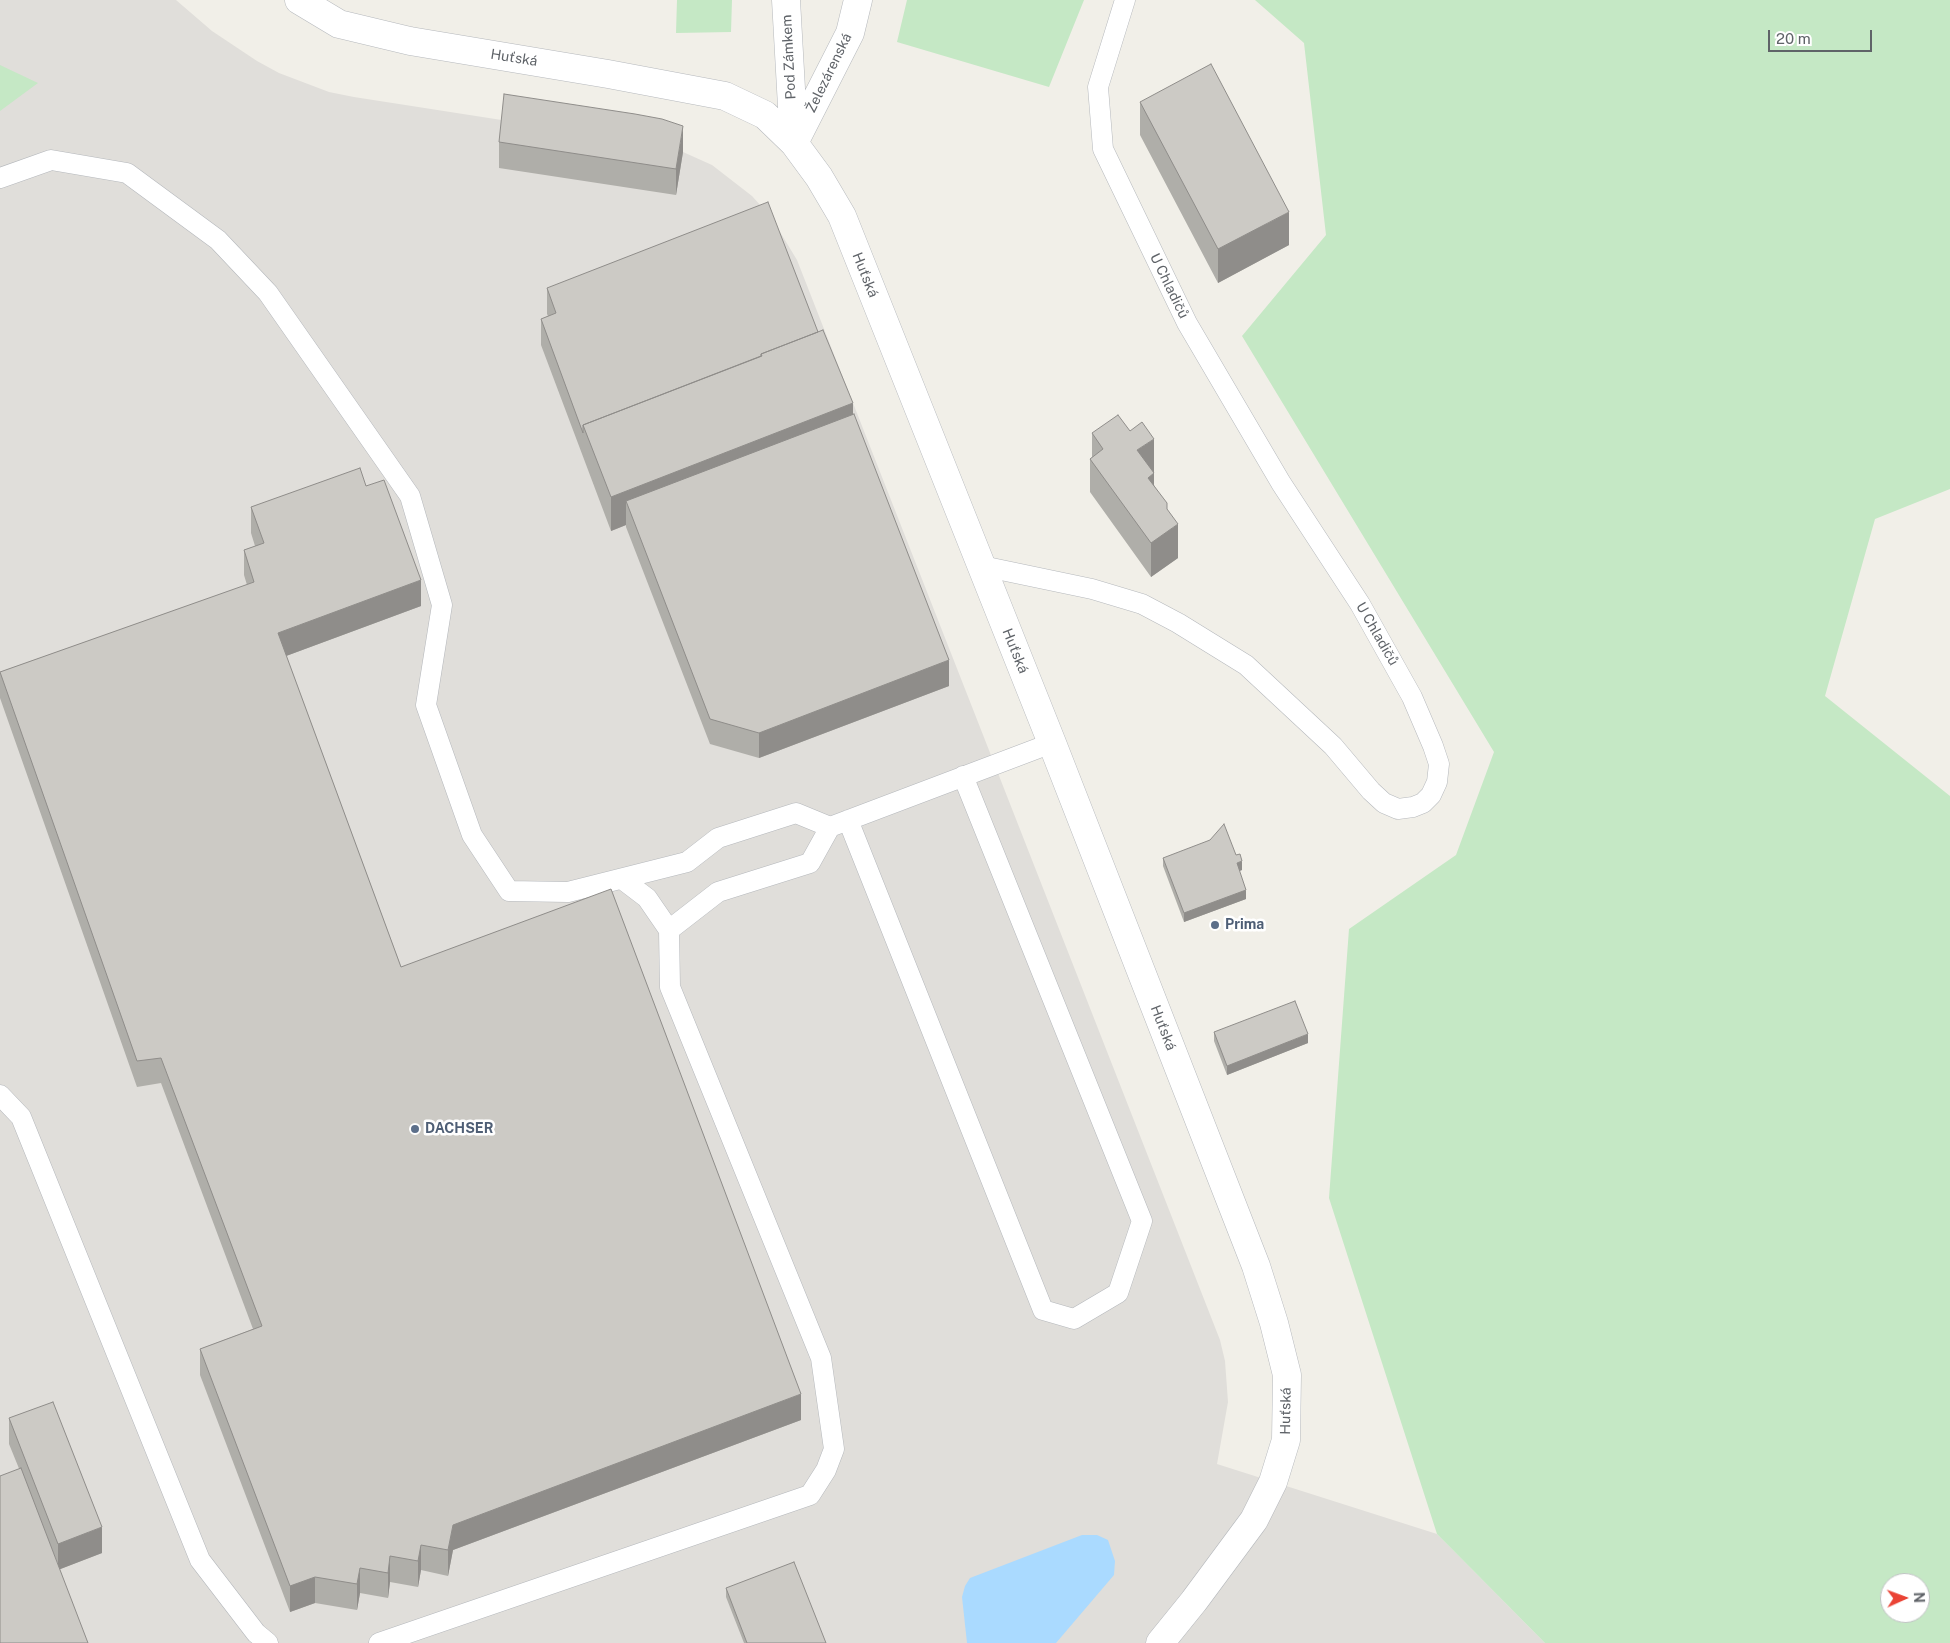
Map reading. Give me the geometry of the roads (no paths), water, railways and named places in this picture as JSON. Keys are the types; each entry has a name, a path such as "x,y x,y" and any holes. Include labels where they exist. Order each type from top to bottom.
{"street":[{"name":"Huťská","path":"299,0 339,24 410,41 599,72 725,96 766,115 794,143 819,177 842,216 1052,743 1256,1266 1274,1323 1287,1375 1286,1440 1272,1482 1254,1520 1194,1601 1160,1643"},
{"name":"Pod Zámkem","path":"786,0 794,143"},
{"name":"Železárenská","path":"794,143 850,33 858,0"}],"lane":[{"name":"U Chladičů","path":"982,566 1092,589 1142,604 1178,623 1246,666 1332,746 1371,791 1384,803 1398,809 1413,807 1423,803 1431,795 1438,782 1439,764 1412,696 1360,604 1281,483 1187,323 1103,150 1098,87 1125,0"},
{"path":"0,178 51,160 127,174 218,240 268,292 410,496 442,605 426,705 472,835 509,891 568,892 687,862 718,838 796,813 839,823"},
{"path":"669,930 718,892 810,863 839,823 1052,743"},
{"path":"839,823 1043,1310 1074,1319 1118,1293 1142,1221 964,776"},
{"path":"380,1643 810,1495 826,1470 834,1450 821,1358 670,987 669,930 647,898 622,879"},
{"path":"0,1096 21,1116 200,1560 256,1633 268,1643"}],"water":[{"path":"1082,1535 1097,1535 1108,1540 1115,1561 1114,1575 1056,1643 967,1643 962,1597 965,1586 970,1578"}],"place":[{"name":"Prima","path":"1215,925"},
{"name":"DACHSER","path":"415,1129"}]}
